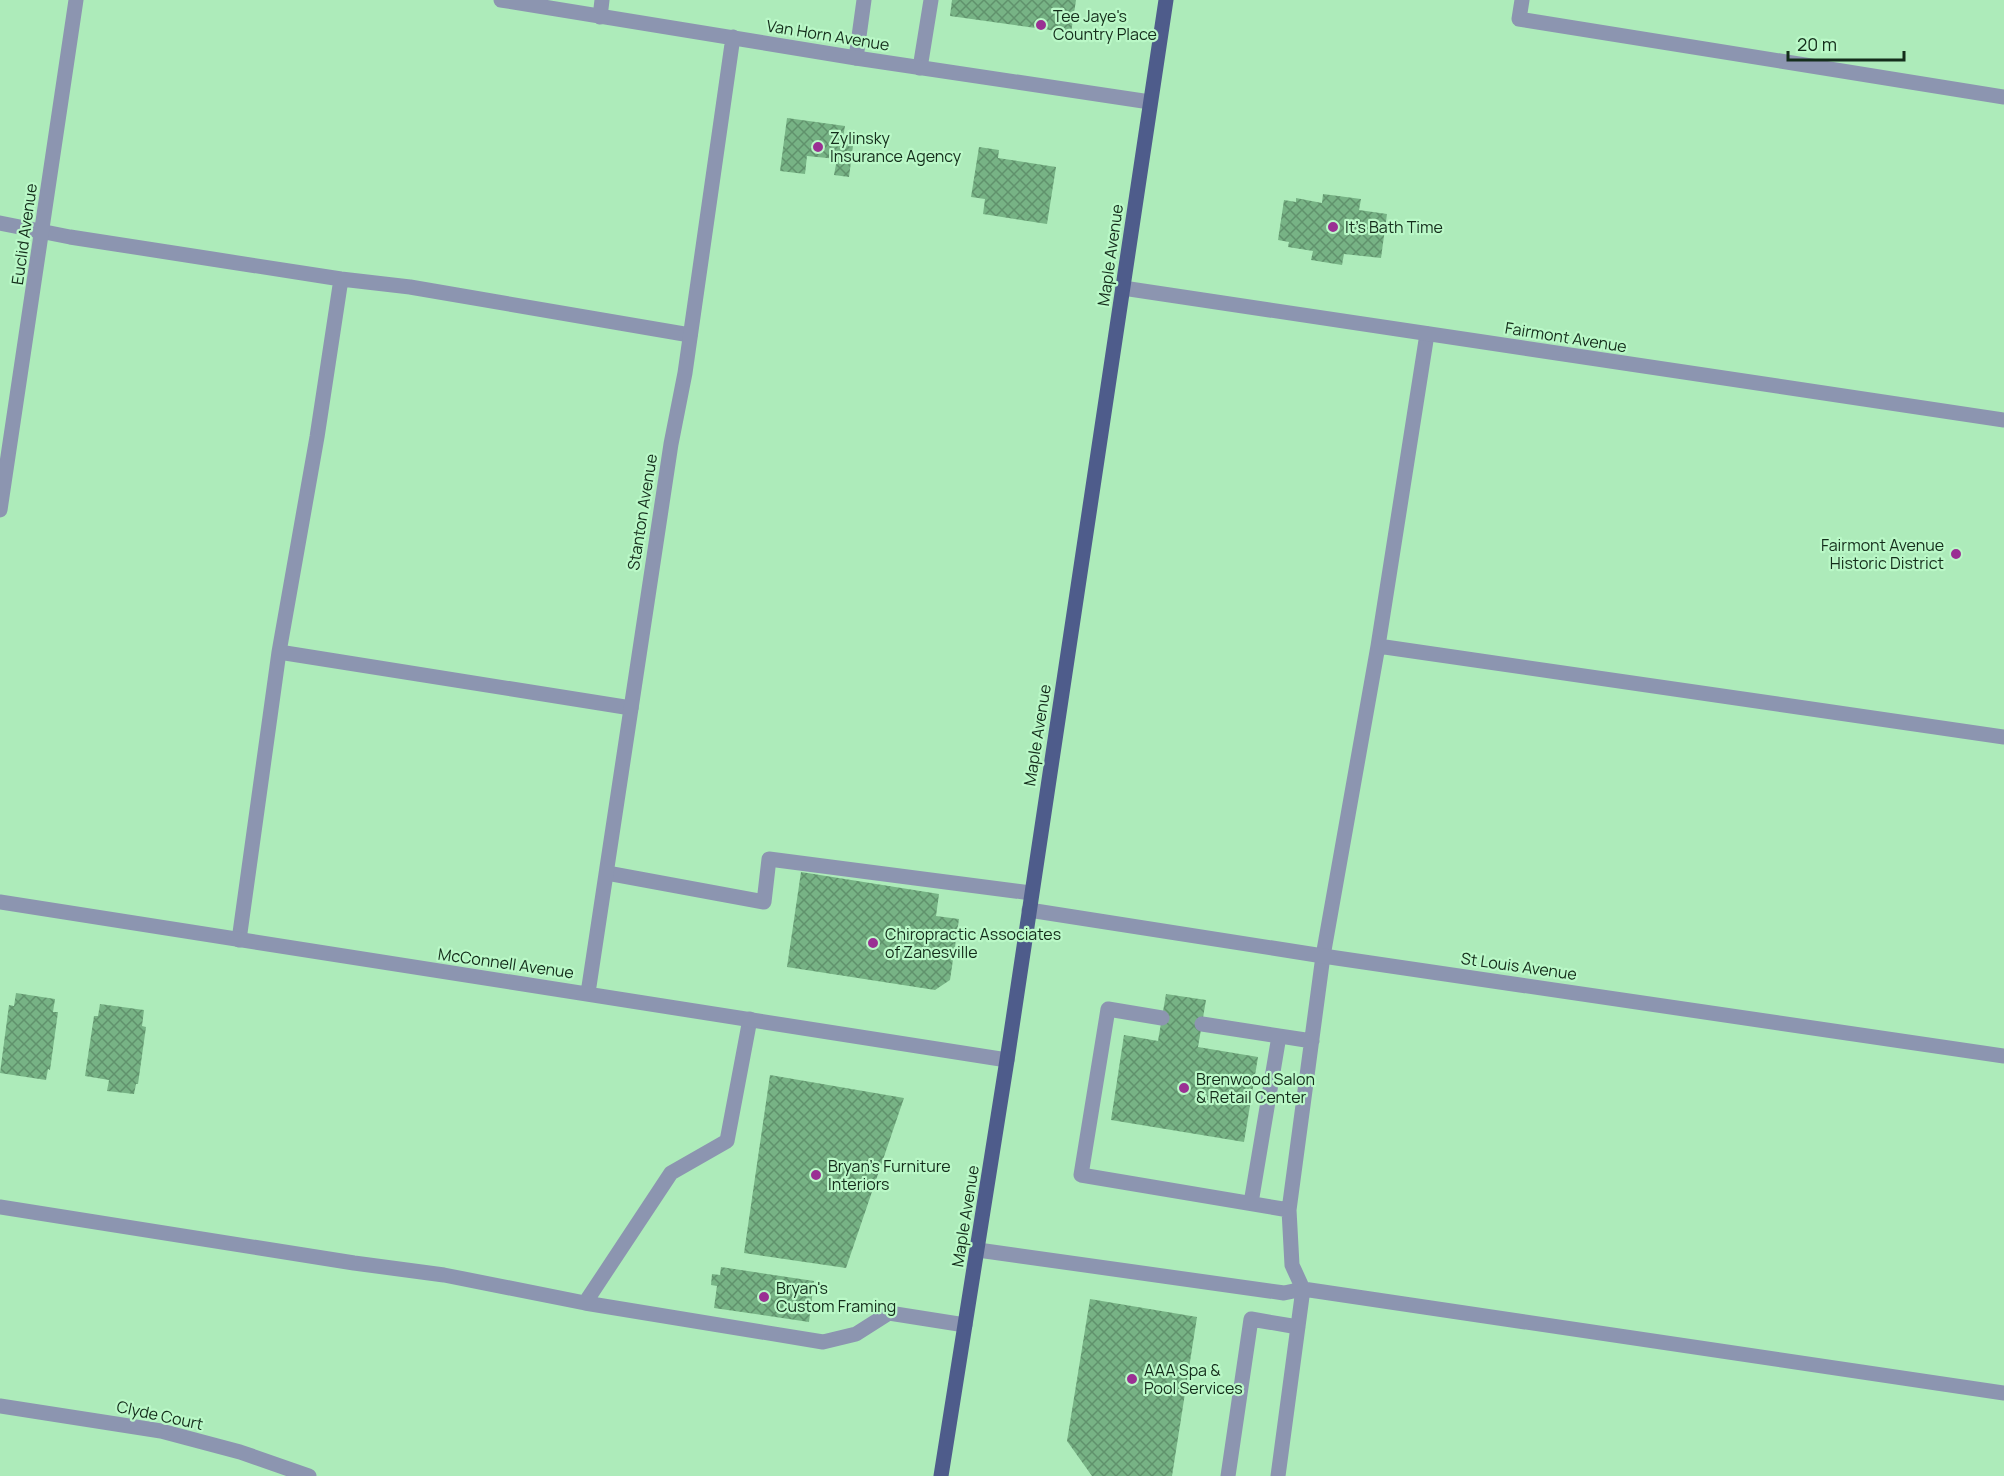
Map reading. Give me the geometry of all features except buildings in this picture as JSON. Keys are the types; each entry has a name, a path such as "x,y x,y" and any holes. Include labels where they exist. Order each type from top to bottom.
{"main road":[{"name":"Maple Avenue","path":"941,1476 1007,1060 1166,0"}],"street":[{"name":"Euclid Avenue","path":"0,510 76,0"},
{"name":"Van Horn Avenue","path":"501,0 856,58 1150,102"},
{"path":"600,17 602,0"},
{"path":"856,58 864,0"},
{"path":"920,68 932,0"},
{"path":"1522,0 1519,19 2004,97"},
{"name":"Stanton Avenue","path":"588,993 671,444 690,335 733,37"},
{"path":"0,223 42,232 341,279 410,286 690,335"},
{"path":"239,940 279,652 317,437 341,279"},
{"name":"Fairmont Avenue","path":"1123,288 2004,420"},
{"path":"1278,1476 1303,1289 1292,1265 1289,1210 1323,956 1378,646 1427,334"},
{"path":"1378,646 2004,737"},
{"path":"279,652 631,708"},
{"path":"607,873 764,902 769,859 1031,893"},
{"name":"McConnell Avenue","path":"0,903 1007,1060"},
{"name":"St Louis Avenue","path":"1029,910 1323,956 2004,1056"},
{"path":"1162,1018 1108,1010 1081,1175 1289,1210"},
{"path":"585,1302 671,1173 728,1141 750,1019"},
{"path":"1202,1024 1312,1041"},
{"path":"1251,1203 1279,1036"},
{"path":"0,1207 444,1275 585,1302 823,1342 856,1334 889,1313 964,1325"},
{"path":"978,1250 1284,1293 1303,1289 2004,1393"},
{"path":"1228,1476 1251,1319 1298,1327"},
{"name":"Clyde Court","path":"0,1406 161,1431 240,1452 309,1476"}],"place":[{"name":"Tee Jaye's Country Place","path":"1041,25"},
{"name":"Zylinsky Insurance Agency","path":"818,147"},
{"name":"It's Bath Time","path":"1333,227"},
{"name":"Fairmont Avenue Historic District","path":"1956,554"},
{"name":"Chiropractic Associates of Zanesville","path":"873,943"},
{"name":"Brenwood Salon & Retail Center","path":"1184,1088"},
{"name":"Bryan's Furniture Interiors","path":"816,1175"},
{"name":"Bryan's Custom Framing","path":"764,1297"},
{"name":"AAA Spa & Pool Services","path":"1132,1379"}]}
